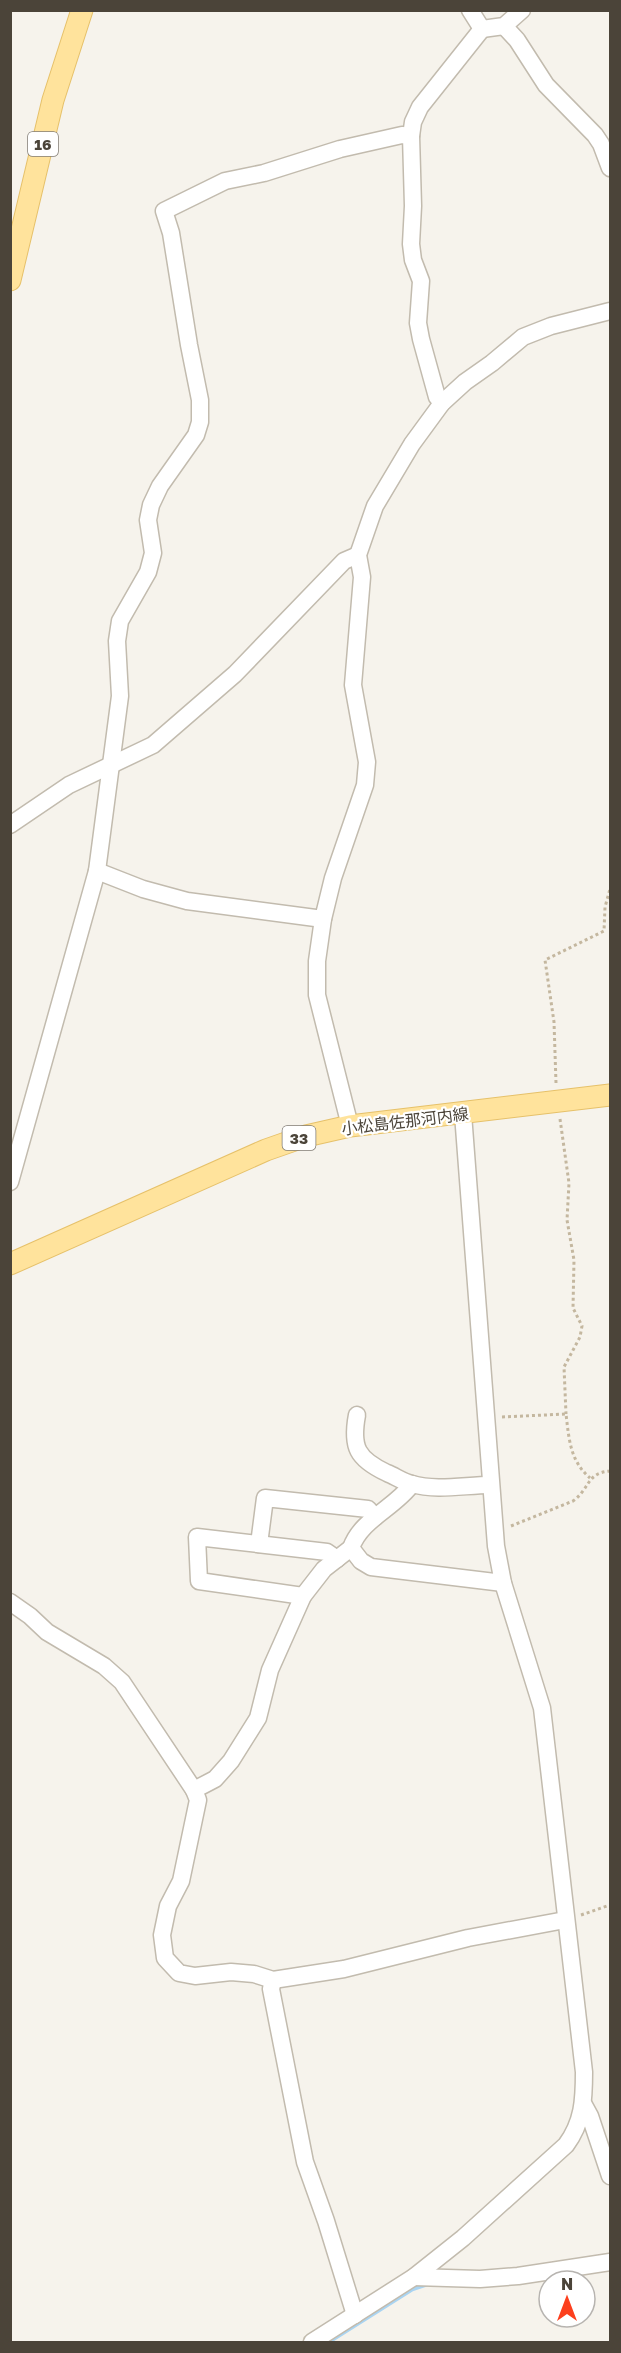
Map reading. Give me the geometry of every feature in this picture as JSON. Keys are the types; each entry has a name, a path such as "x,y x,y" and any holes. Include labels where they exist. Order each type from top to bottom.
{"main road":[{"name":"16","path":"10,280 53,100 82,10"},
{"name":"小松島佐那河内線","path":"10,1264 266,1150 306,1136 350,1126 610,1095"}],"street":[{"path":"470,10 482,28"},
{"path":"442,404 437,397 418,323 421,281 413,260 411,244 413,122 420,107 482,28 504,26 522,10"},
{"path":"504,26 517,40 546,85 595,135 610,168"},
{"path":"10,1182 97,871 120,696 117,641 120,621 148,572 153,553 148,520 151,505 160,486 196,435 201,422 201,400 189,345 171,233 164,211 225,181 286,167 340,149 402,135 411,136"},
{"path":"350,1126 318,995 317,962 323,918 333,878 365,786 367,762 353,685 362,577 358,555 375,506 412,444 442,404 465,382 492,363 523,336 610,311"},
{"path":"10,825 69,785 153,745 235,675 344,561 358,555"},
{"path":"97,871 143,889 187,901 323,918"},
{"path":"312,2343 414,2277 463,2238 566,2145 576,2131 584,2105 584,2072 542,1708 503,1583 496,1546 463,1114"},
{"path":"357,1415 354,1429 355,1441 363,1460 369,1465 412,1484 490,1485"},
{"path":"194,1790 215,1779 231,1761 258,1718 270,1670 303,1596 324,1569 351,1548 354,1539 375,1516 404,1496 412,1484"},
{"path":"258,1544 265,1498 368,1509 375,1516"},
{"path":"303,1596 199,1581 196,1537 327,1552 336,1559"},
{"path":"351,1548 361,1561 371,1568 503,1583"},
{"path":"10,1602 47,1632 104,1666 122,1682 194,1790 198,1800 181,1881 168,1906 162,1935 165,1958 179,1973 195,1976 231,1972 254,1974 273,1980 344,1969 468,1938 565,1920"},
{"path":"273,1980 271,1989 305,2162 355,2315"},
{"path":"584,2105 590,2116 610,2176"},
{"path":"414,2277 480,2279 518,2276 610,2262"}],"path":[{"path":"590,1478 573,1456 566,1414 564,1368 580,1337 582,1326 573,1308 574,1260 567,1220 569,1183 554,1064 554,1022 545,960 604,932 605,907 610,888"},
{"path":"486,1417 566,1414"},
{"path":"496,1546 510,1526 573,1501 581,1495 590,1478 610,1471"},
{"path":"565,1920 610,1905"}],"waterway":[{"path":"328,2342 412,2289 427,2284"}]}
